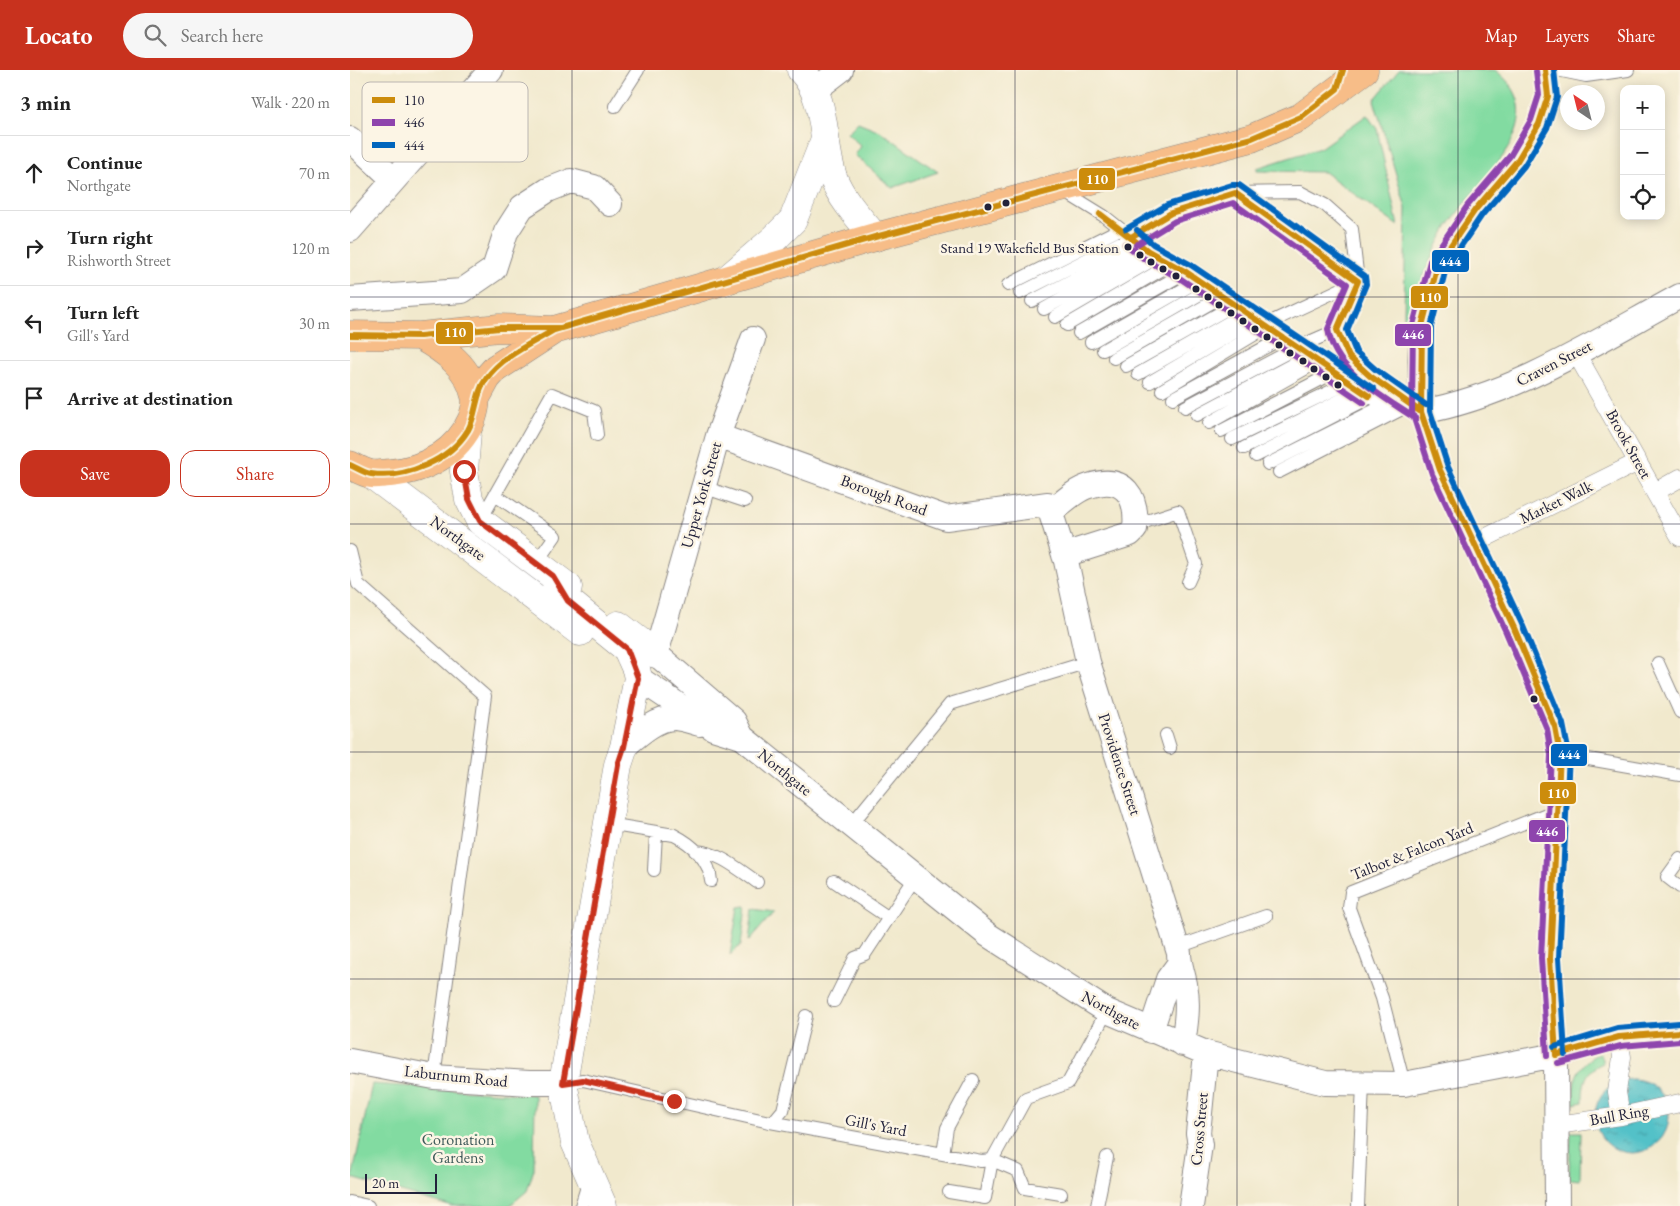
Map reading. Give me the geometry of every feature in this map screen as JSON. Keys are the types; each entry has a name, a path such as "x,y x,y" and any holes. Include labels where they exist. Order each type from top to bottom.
{"highway":[{"path":"361,470 415,470 435,461 452,448 467,431 473,415 476,398 487,378 496,368 554,330 875,237 1061,189 1267,132 1301,117 1340,80 1364,70"},
{"path":"355,339 420,336 499,328 554,330"},
{"path":"420,336 440,348 456,361 466,373 476,398"}],"street":[{"path":"480,82 491,70"},
{"path":"841,70 808,80 825,139 832,174 838,189 875,237"},
{"path":"1546,70 1548,96 1538,124 1517,161 1474,210 1438,264 1422,326 1412,410 1475,543 1551,718 1560,754 1559,808 1550,958 1556,1055 1557,1206"},
{"path":"350,139 362,150"},
{"path":"725,281 774,239 792,220 825,139"},
{"path":"375,162 394,180"},
{"path":"350,230 410,162"},
{"path":"350,299 462,291 494,269 506,232 522,207 548,190 572,181 594,187 610,204"},
{"name":"Craven Street","path":"1412,410 1450,406 1516,384 1680,296"},
{"name":"Upper York Street","path":"656,654 718,436 753,339"},
{"name":"Brook Street","path":"1576,353 1680,537"},
{"name":"Northgate","path":"467,431 464,471 469,499 480,521 656,654 734,721 742,737"},
{"name":"Borough Road","path":"718,436 946,518 1048,504 1050,512"},
{"name":"Market Walk","path":"1475,543 1638,462"},
{"name":"Northgate","path":"361,470 460,539 638,678 713,728 742,737 850,826 988,935 1107,1011 1151,1031 1206,1053 1325,1084 1404,1084 1556,1055 1619,1037 1680,1032"},
{"path":"1655,492 1680,478"},
{"path":"1105,484 1123,486 1130,493 1134,503 1135,525 1130,534 1065,558 1050,512 1089,486 1105,484"},
{"name":"Providence Street","path":"1065,558 1088,662 1185,984 1188,1013 1183,1044"},
{"name":"Northgate","path":"545,570 568,601 627,649 638,678"},
{"path":"603,1206 574,1142 563,1083 618,765 624,747 638,678"},
{"path":"624,747 642,732 662,721 676,718 713,728"},
{"path":"1151,1031 1168,979 1178,956"},
{"path":"1619,1037 1622,1057 1617,1092 1621,1116"},
{"name":"Cross Street","path":"1191,1206 1200,1145 1198,1132 1206,1053"},
{"name":"Laburnum Road","path":"350,1061 434,1077 529,1084 563,1083"},
{"name":"Bull Ring","path":"1557,1125 1621,1116 1680,1103"}],"lane":[{"path":"615,106 638,70"},
{"path":"1557,70 1586,76 1628,70"},
{"path":"1061,189 1120,228 1144,248 1186,272 1366,393 1387,404 1412,410"},
{"path":"1055,317 1144,248 1171,213 1234,193 1300,192 1325,205 1352,229 1358,281 1338,330 1298,347 1185,407"},
{"path":"1234,193 1358,281"},
{"path":"1008,285 1120,228"},
{"path":"1020,293 1144,248"},
{"path":"1032,301 1144,248"},
{"path":"1044,309 1144,248"},
{"path":"1067,326 1171,264"},
{"path":"1079,334 1186,272"},
{"path":"1091,342 1198,281"},
{"path":"1138,374 1258,321 1358,281"},
{"path":"1102,350 1210,289"},
{"path":"1114,358 1221,297"},
{"path":"1126,366 1234,305"},
{"path":"1150,382 1258,321"},
{"path":"1162,390 1258,321"},
{"path":"1338,330 1349,356 1370,376 1412,410"},
{"path":"1173,398 1284,338"},
{"path":"1197,415 1315,358"},
{"path":"1209,423 1315,358"},
{"path":"1221,431 1335,372"},
{"path":"1232,439 1350,382"},
{"path":"1244,448 1366,393"},
{"path":"1256,456 1366,393"},
{"path":"480,521 552,394 594,411 597,435"},
{"path":"1268,464 1387,404"},
{"path":"1279,472 1412,410"},
{"path":"703,487 745,501"},
{"path":"495,494 555,536 545,570"},
{"path":"1135,525 1178,511 1196,564 1188,582"},
{"path":"350,551 358,584 485,696 434,1077"},
{"path":"850,826 950,704 1088,662"},
{"path":"1658,663 1680,712"},
{"path":"1166,735 1170,748"},
{"path":"1560,754 1680,775"},
{"name":"Talbot & Falcon Yard","path":"1404,1084 1382,998 1350,908 1351,892 1559,808"},
{"path":"608,824 674,836 695,851 710,871 711,881"},
{"path":"654,870 656,832"},
{"path":"695,851 704,851 725,860 757,882"},
{"path":"1680,859 1667,877 1680,886"},
{"path":"834,1001 854,958 865,954 915,878"},
{"path":"834,881 889,918"},
{"path":"1178,956 1266,916"},
{"path":"949,1192 985,1198 992,1160 1026,1098 1068,1083 1107,1011"},
{"path":"773,1122 783,1110 806,1016"},
{"name":"Gill's Yard","path":"563,1083 583,1080 773,1122 981,1161 992,1160 1018,1171 1025,1188 1061,1194"},
{"path":"943,1154 947,1128 973,1080"},
{"path":"1358,1206 1363,1084"},
{"path":"1097,1206 1107,1157"},
{"path":"581,1206 590,1178"},
{"path":"350,1202 368,1206"}],"green space":[{"path":"1399,70 1495,70 1513,90 1520,110 1516,131 1505,152 1457,213 1433,253 1408,323 1404,321 1406,208 1374,100"},
{"path":"1367,115 1377,129 1398,226 1324,172 1257,171 1257,168 1320,148"},
{"path":"858,122 880,131 938,172 892,188 855,155 861,146 847,133"},
{"path":"746,906 741,945 730,955 738,907"},
{"path":"753,909 774,912 749,941"},
{"path":"1600,1053 1603,1063 1588,1074 1583,1089 1583,1102 1574,1104 1575,1080 1581,1067 1592,1057"},
{"name":"Coronation Gardens","path":"372,1084 535,1095 534,1169 527,1191 509,1206 450,1206 352,1178"},
{"path":"1571,1132 1581,1132 1580,1180 1569,1179"}],"water":[{"path":"1632,1079 1646,1082 1658,1090 1666,1102 1669,1116 1666,1130 1658,1142 1646,1150 1632,1153 1618,1150 1606,1142 1598,1130 1595,1116 1598,1102 1606,1090 1618,1082"}],"transit line":[{"name":"110","path":"350,465 363,472 384,475 412,470 439,458 460,441 468,430 482,385 493,371 508,357 554,330 875,237 1252,138 1301,117 1337,89 1343,70"},
{"name":"110","path":"1545,70 1548,96 1539,124 1517,161 1475,210 1438,264 1422,326 1421,412 1440,470 1514,628 1555,727 1560,754 1550,958 1556,1055"},
{"name":"444","path":"1554,70 1557,97 1547,128 1524,166 1482,215 1446,268 1431,327 1430,411 1448,467 1522,624 1563,724 1569,754 1559,958 1565,1054"},
{"name":"446","path":"1536,71 1539,95 1531,120 1510,156 1468,205 1430,261 1413,325 1412,412 1432,474 1506,632 1547,729 1551,755 1541,958 1547,1056"},
{"name":"444","path":"1126,229 1167,205 1232,185 1239,185 1365,276 1366,284 1347,330 1356,352 1375,369 1426,405"},
{"name":"110","path":"1131,237 1171,213 1235,193 1358,281 1337,330 1349,357 1370,376 1421,412"},
{"name":"446","path":"1136,245 1175,221 1233,203 1347,284 1328,329 1332,344 1350,371 1362,382 1416,419"},
{"name":"110","path":"1100,214 1148,251 1186,272 1369,396"},
{"name":"444","path":"1137,230 1153,244 1191,265 1374,389"},
{"name":"446","path":"1125,244 1143,258 1181,279 1364,403"},
{"name":"110","path":"350,335 420,336 499,328 559,328"},
{"name":"444","path":"1554,1047 1617,1028 1679,1023"},
{"name":"110","path":"1556,1055 1619,1037 1680,1032"},
{"name":"446","path":"1558,1063 1621,1046 1680,1041"}],"place":[{"name":"Stand 19 Wakefield Bus Station","path":"1128,247"}],"route":[{"path":"464,471 469,499 480,521 553,576 568,601 627,649 636,669 638,678 624,747 618,765 563,1083 583,1080 674,1101"}]}
